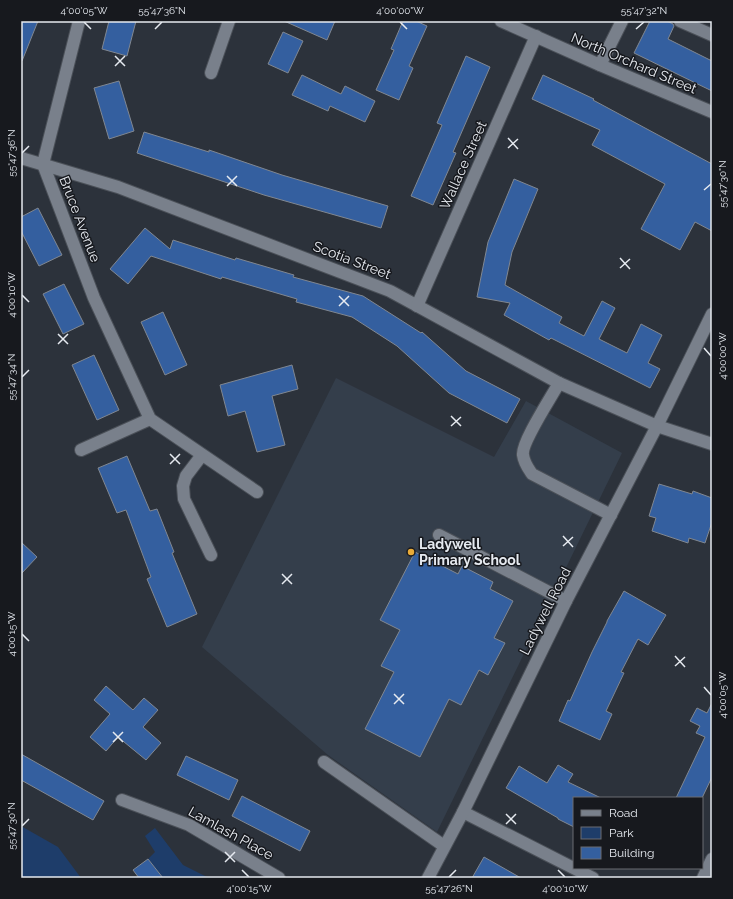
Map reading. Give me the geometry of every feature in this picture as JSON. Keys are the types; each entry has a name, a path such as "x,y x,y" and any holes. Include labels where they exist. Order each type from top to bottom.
{"street":[{"name":"Bruce Avenue","path":"79,21 43,164 94,298 150,419"},
{"path":"211,72 229,21"},
{"name":"North Orchard Street","path":"501,21 712,112"},
{"path":"600,65 622,21"},
{"path":"680,21 712,35"},
{"name":"Wallace Street","path":"417,306 536,36"},
{"name":"Scotia Street","path":"21,158 118,187 390,291 559,384 657,426 712,444"},
{"name":"Ladywell Road","path":"428,878 463,812 566,601 657,426 712,314"},
{"path":"559,384 530,433 522,454 526,466 532,474 611,515"},
{"path":"81,450 150,419 257,492"},
{"path":"202,454 186,476 183,486 184,499 210,555"},
{"path":"439,535 566,601"},
{"path":"324,762 444,846"},
{"name":"Lamlash Place","path":"122,800 189,825 279,878"},
{"path":"463,812 573,868"},
{"path":"703,878 712,859"},
{"path":"575,869 593,878"}],"shaded area":[{"name":"Ladywell Primary School","path":"336,378 494,457 526,401 622,453 437,832 328,755 202,647"}],"green space":[{"path":"21,826 58,847 81,878 21,878"},
{"path":"155,828 183,865 209,878 163,878 148,859 155,852 145,836"}],"building":[{"path":"21,21 38,21 22,61 21,61"},
{"path":"109,21 136,21 127,56 102,49"},
{"path":"284,21 335,21 327,40"},
{"path":"403,21 416,21 427,26 409,66 413,68 399,100 376,90 394,50 391,49"},
{"path":"650,21 667,21 673,24 674,26 668,39 712,61 712,91 634,53"},
{"path":"283,32 303,41 288,73 268,64"},
{"path":"466,56 490,67 453,152 456,153 433,205 411,196 442,125 437,123"},
{"path":"302,75 341,94 345,86 375,101 365,122 330,106 328,111 292,95"},
{"path":"543,75 594,99 593,100 712,164 712,231 695,222 680,250 641,229 665,184 592,145 600,130 532,99"},
{"path":"119,81 134,131 109,139 94,88"},
{"path":"144,132 209,152 209,150 282,175 388,206 381,228 264,195 137,153"},
{"path":"514,179 538,189 512,252 505,285 562,317 559,323 584,336 602,301 615,308 599,339 627,353 641,324 662,335 648,363 660,369 650,388 551,338 549,340 504,315 510,303 477,297 488,242"},
{"path":"38,208 62,255 39,266 21,231 21,217"},
{"path":"145,228 170,249 173,240 235,260 236,258 294,275 293,277 363,296 421,333 422,332 466,371 520,399 507,423 449,393 397,346 352,317 296,302 297,299 222,277 221,279 151,256 128,284 110,269"},
{"path":"64,284 84,324 63,334 43,294"},
{"path":"163,312 187,365 165,375 141,322"},
{"path":"94,355 119,410 97,420 72,365"},
{"path":"292,365 298,389 272,396 285,445 257,452 245,411 228,416 220,385"},
{"path":"127,456 150,511 157,509 174,552 172,553 197,614 167,627 147,579 151,577 126,510 117,513 98,468"},
{"path":"659,484 692,494 693,491 712,498 712,522 705,543 689,538 688,543 652,531 656,518 649,516"},
{"path":"21,542 37,557 21,574"},
{"path":"415,552 458,574 462,566 493,582 490,589 513,601 494,638 505,643 488,675 479,670 461,705 449,699 420,757 365,729 394,672 381,666 400,630 380,620"},
{"path":"624,591 666,615 648,645 638,639 621,672 624,673 606,711 612,714 600,740 559,721 568,700 570,701 607,621"},
{"path":"106,686 133,710 144,698 158,710 143,727 161,743 146,760 118,737 106,751 90,737 110,714 94,700"},
{"path":"712,703 712,777 702,797 676,797 705,737 696,733 700,726 690,721 697,708 707,713"},
{"path":"21,754 104,801 93,820 21,780"},
{"path":"186,756 238,780 229,800 177,775"},
{"path":"558,765 573,774 568,782 599,797 573,797 573,826 506,788 519,766 547,783"},
{"path":"242,796 310,831 300,851 232,816"},
{"path":"484,857 521,878 472,878"},
{"path":"148,859 163,878 139,878 133,870"}],"place":[{"name":"Ladywell Primary School","path":"411,552"}]}
